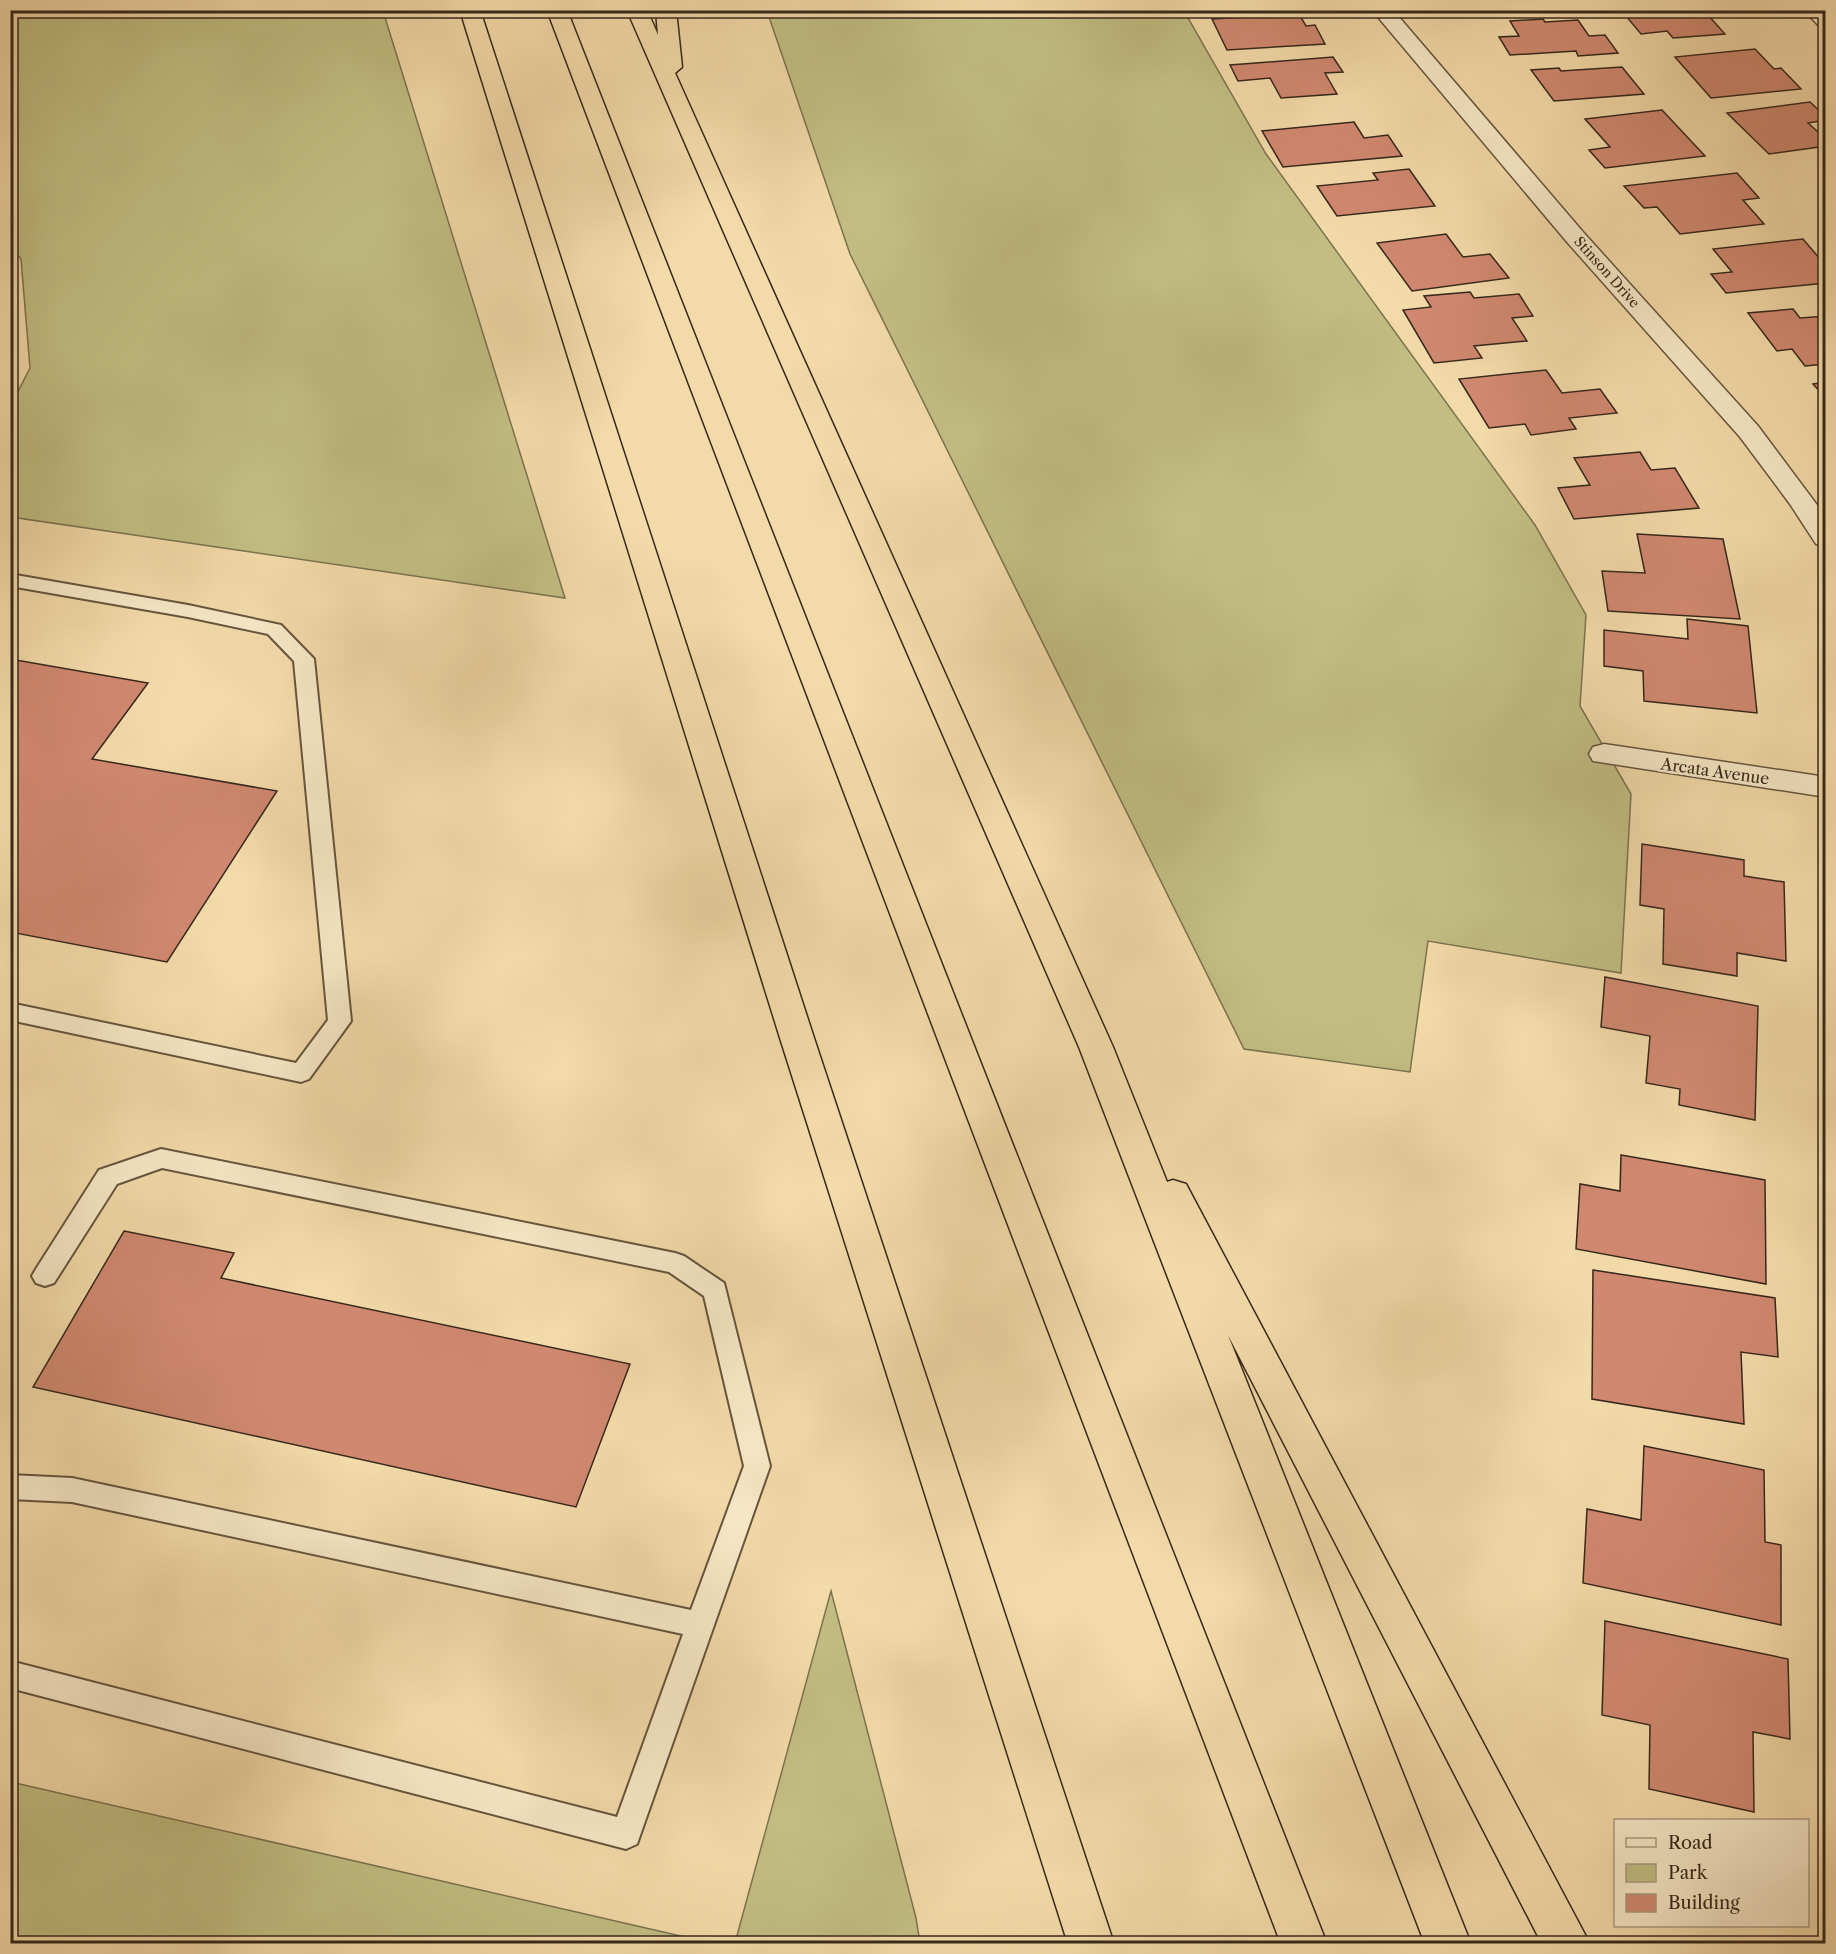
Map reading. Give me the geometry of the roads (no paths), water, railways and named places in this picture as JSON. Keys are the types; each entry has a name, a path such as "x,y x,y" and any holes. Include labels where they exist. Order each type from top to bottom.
{"highway":[{"path":"470,10 796,1038 1091,1944"},
{"path":"557,10 1304,1944"},
{"path":"637,10 1096,1047 1448,1944"},
{"path":"666,10 675,98"},
{"path":"1096,1047 1567,1944"},
{"path":"1077,1901 1085,1944"}],"street":[{"name":"Stinson Drive","path":"1382,10 1604,270 1754,435 1799,494 1826,538"},
{"path":"1814,10 1826,22"},
{"path":"1799,494 1826,492"},
{"name":"Arcata Avenue","path":"1604,754 1826,787"}],"lane":[{"path":"10,1011 301,1073 340,1021 304,659 274,629 188,611 14,585"},
{"path":"10,1674 626,1834 757,1466 715,1290 675,1263 161,1158 108,1177 45,1276"},
{"path":"10,1487 72,1490 700,1625"}]}
